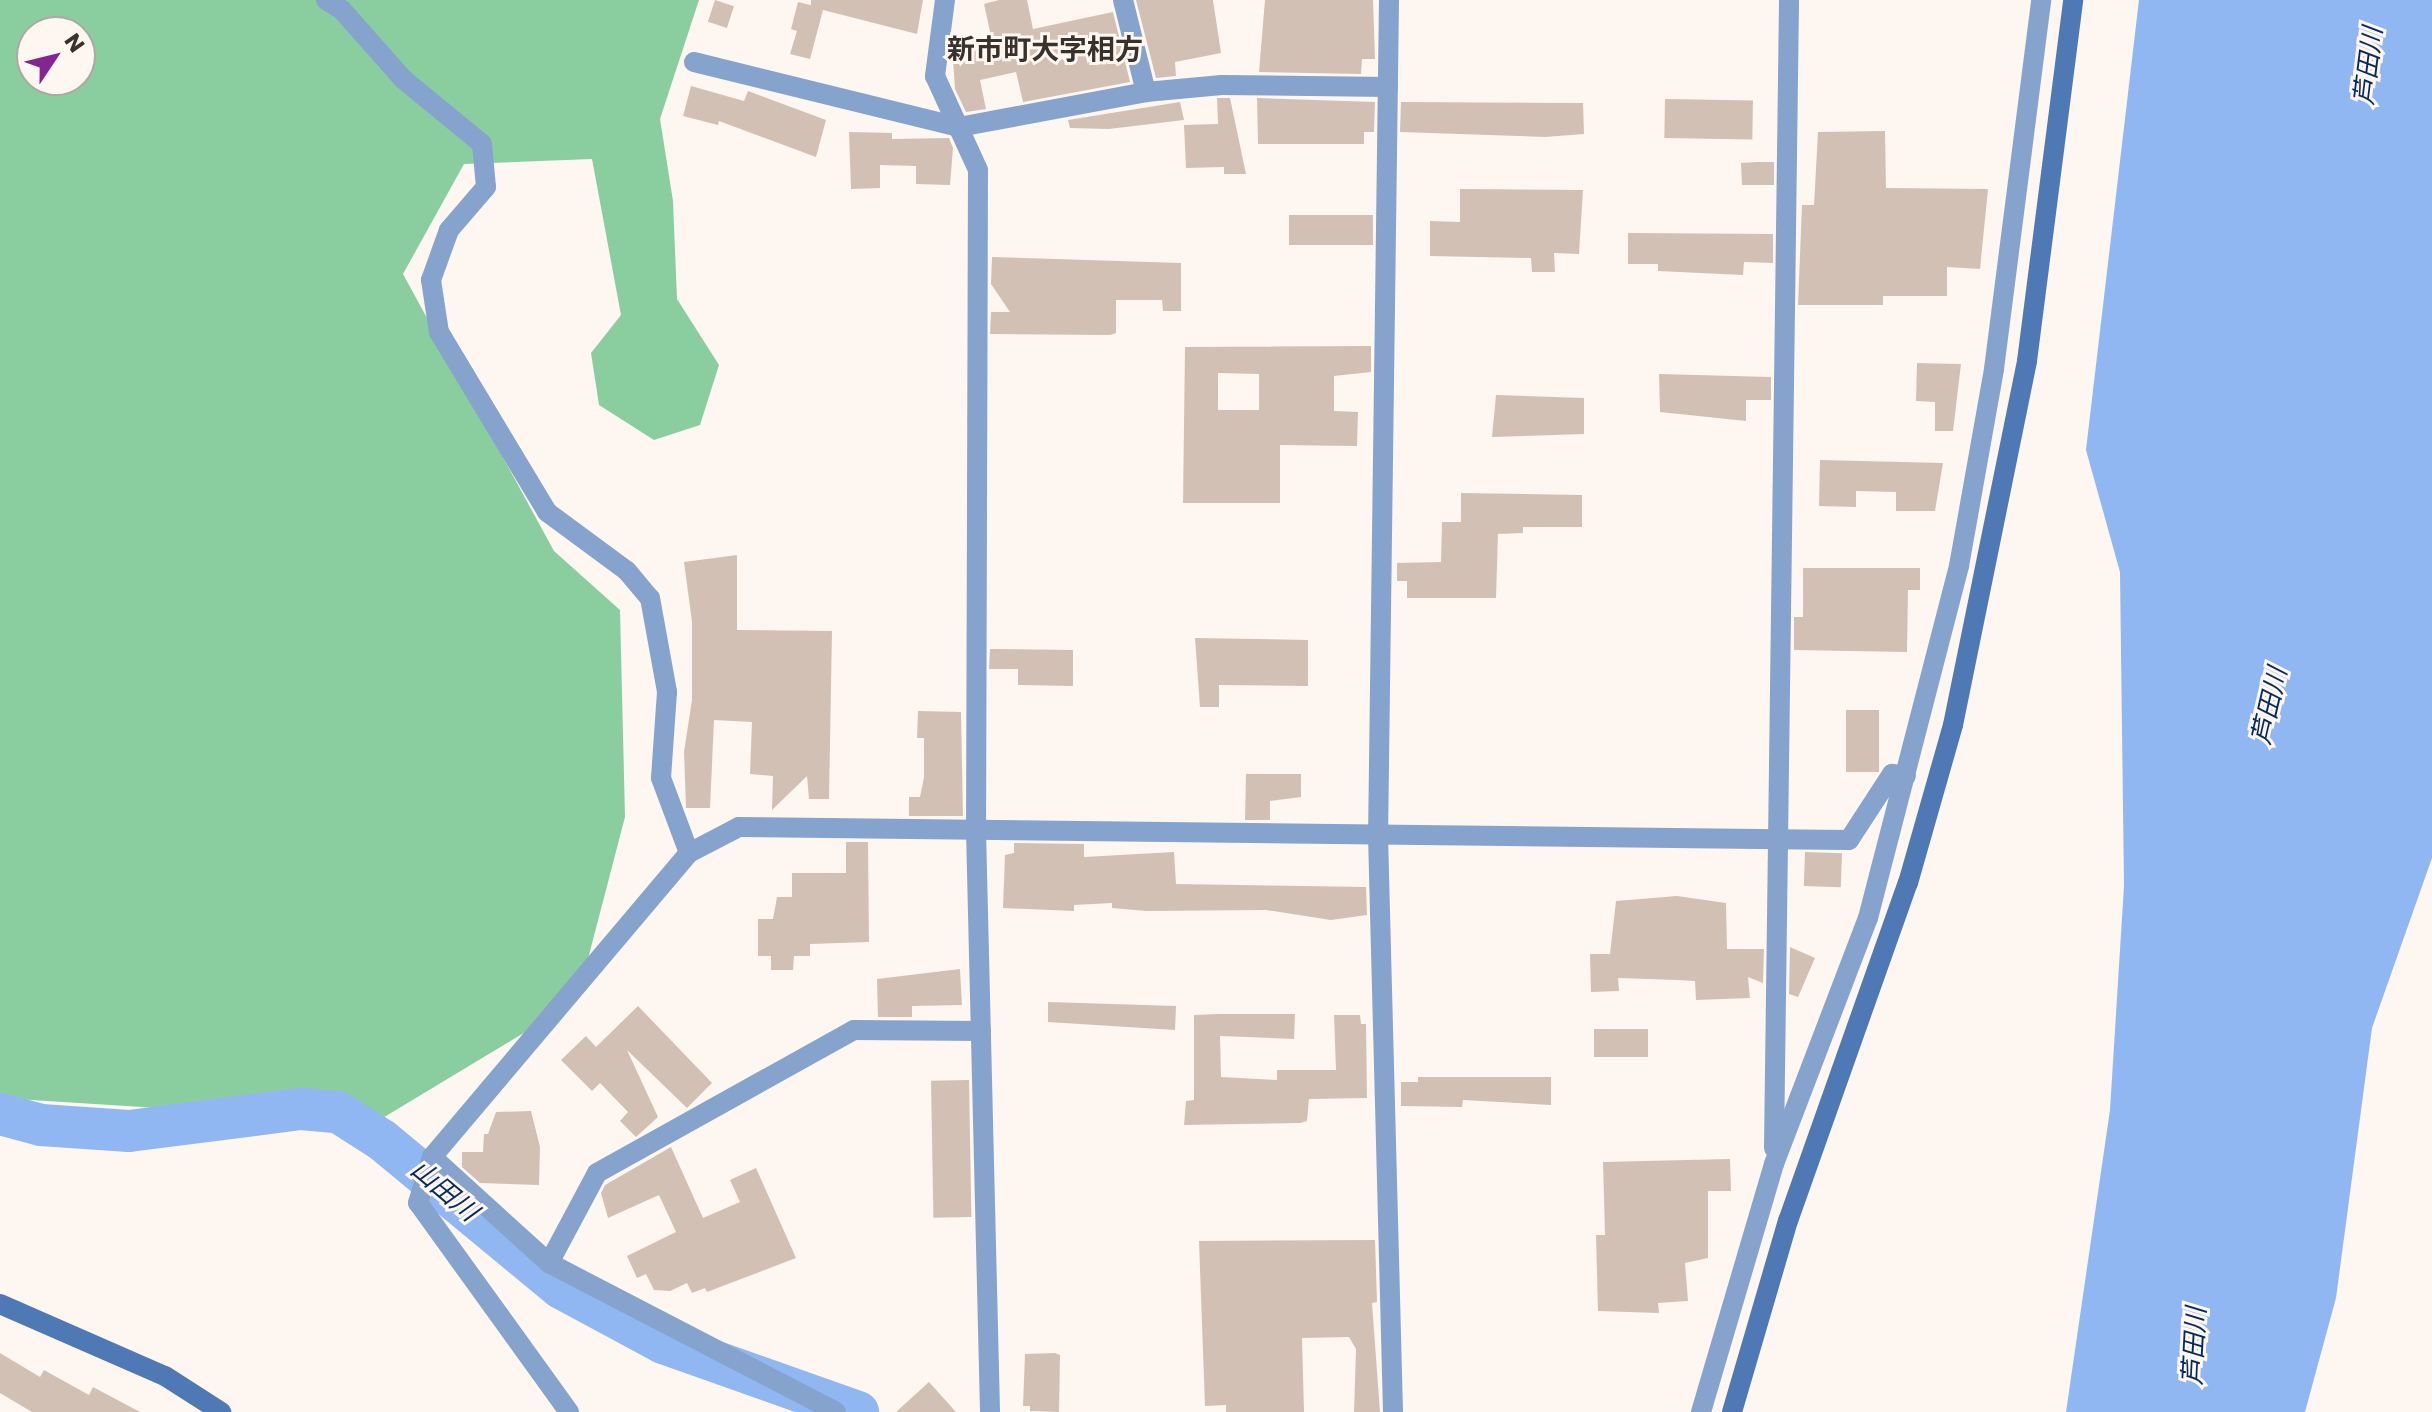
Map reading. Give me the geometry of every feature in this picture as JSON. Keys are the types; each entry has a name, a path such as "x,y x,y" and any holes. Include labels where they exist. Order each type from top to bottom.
{"street":[{"path":"326,0 342,10 403,79 482,144 486,187 449,230 431,280 439,332 547,512 627,571 650,598 667,692 661,778 689,853"},
{"path":"945,0 935,76 978,170 976,830 990,1412"},
{"path":"1123,0 1146,92"},
{"path":"1389,0 1378,835 1393,1412"},
{"path":"1774,1164 1789,0"},
{"path":"1701,1412 1774,1164 1868,918 1959,566 1991,384 2041,0"},
{"path":"1732,1412 1788,1221 1908,883 1953,725 2027,361 2073,0"},
{"path":"694,62 959,127 1146,92 1222,85 1388,87"},
{"path":"569,1412 418,1203 432,1157 689,853 739,827 1849,840 1892,774 1906,776"},
{"path":"549,1263 597,1173 854,1030 981,1031"},
{"path":"432,1157 549,1263 836,1412"},
{"path":"0,1304 165,1376 221,1412"}],"green space":[{"path":"0,0 699,0 660,119 673,201 677,299 719,365 700,425 654,440 599,405 591,353 621,315 592,159 464,164 403,274 554,551 620,610 625,817 577,1001 376,1122 0,1098"}],"water":[{"name":"芦田川","path":"2139,0 2432,0 2432,858 2372,1028 2336,1298 2305,1412 2066,1412 2110,1110 2124,886 2120,572 2086,450"}],"building":[{"path":"715,0 734,6 727,28 708,22"},
{"path":"811,0 923,0 917,34 823,10 810,59 790,54 797,31 791,29 798,2 811,5"},
{"path":"999,0 1027,0 1033,29 1113,12 1130,82 1023,102 1016,72 980,80 986,109 966,112 955,89 952,44 991,36 984,4"},
{"path":"1136,0 1213,0 1221,53 1175,62 1176,76 1156,78"},
{"path":"1265,0 1373,0 1375,59 1362,59 1361,74 1259,72"},
{"path":"691,86 744,101 748,91 826,120 816,157 719,121 718,125 683,116"},
{"path":"1217,98 1230,98 1246,174 1224,174 1224,167 1186,168 1184,125 1218,124"},
{"path":"1257,98 1375,102 1374,132 1364,132 1364,144 1258,144"},
{"path":"1665,99 1753,101 1752,140 1664,138"},
{"path":"1180,102 1184,120 1109,129 1070,128 1068,120"},
{"path":"1401,102 1583,103 1584,134 1545,137 1400,132"},
{"path":"1885,131 1886,188 1988,189 1980,269 1947,267 1947,296 1883,296 1883,305 1798,305 1802,205 1814,205 1818,132"},
{"path":"849,132 892,133 892,139 949,138 953,148 950,185 916,184 916,166 880,165 880,188 851,189"},
{"path":"1774,162 1774,185 1742,185 1741,163"},
{"path":"1460,189 1583,190 1579,254 1554,253 1555,272 1532,272 1531,258 1430,256 1430,221 1460,222"},
{"path":"1289,215 1373,215 1373,245 1289,245"},
{"path":"1628,233 1773,234 1773,263 1744,262 1743,275 1658,271 1658,264 1628,264"},
{"path":"992,257 1181,263 1181,311 1163,311 1162,300 1116,300 1116,333 1110,335 990,334 991,312 1010,312 991,284"},
{"path":"1371,346 1371,372 1334,376 1334,411 1358,412 1357,446 1280,445 1280,503 1183,503 1185,347","holes":["1218,373 1259,374 1259,410 1218,410"]},
{"path":"1917,363 1961,364 1953,431 1935,431 1935,402 1916,401"},
{"path":"1659,374 1771,377 1771,400 1746,400 1746,421 1660,412"},
{"path":"1496,395 1584,398 1584,434 1492,437"},
{"path":"1820,460 1943,463 1935,511 1896,511 1896,492 1856,491 1856,507 1819,506"},
{"path":"1461,493 1582,495 1582,527 1523,527 1523,533 1498,534 1496,598 1407,598 1407,581 1397,581 1397,563 1441,562 1442,522 1461,522"},
{"path":"737,555 737,630 832,631 829,799 809,799 807,776 772,810 773,776 750,774 752,722 714,720 710,808 686,808 684,752 692,700 692,622 684,562"},
{"path":"1803,568 1920,568 1920,590 1908,590 1907,652 1794,650 1794,617 1803,617"},
{"path":"1195,638 1308,640 1308,686 1219,685 1219,707 1200,707"},
{"path":"990,649 1073,650 1073,686 1018,685 1018,669 989,669"},
{"path":"1846,710 1879,710 1879,772 1846,772"},
{"path":"918,711 961,712 963,816 909,816 909,797 920,797 924,777 924,738 917,738"},
{"path":"1246,774 1301,774 1301,797 1270,801 1270,820 1245,820"},
{"path":"846,842 868,842 869,942 810,944 810,956 794,956 793,970 771,970 771,956 758,956 758,919 773,919 777,897 792,897 792,873 846,873"},
{"path":"1014,843 1084,844 1084,857 1174,852 1176,884 1366,887 1367,915 1331,920 1266,910 1146,911 1112,908 1112,903 1074,905 1074,911 1003,908 1005,855 1014,853"},
{"path":"1805,852 1842,853 1841,887 1804,886"},
{"path":"1677,896 1726,903 1727,949 1764,949 1763,983 1748,977 1750,998 1696,1000 1695,981 1677,980 1618,978 1619,991 1591,992 1590,954 1610,954 1616,901"},
{"path":"1790,947 1815,958 1798,997 1789,994"},
{"path":"960,969 962,1005 912,1006 912,1017 878,1017 877,979"},
{"path":"1048,1002 1176,1006 1175,1030 1048,1022"},
{"path":"638,1006 712,1083 687,1108 627,1050 658,1117 636,1137 620,1121 628,1112 600,1083 592,1091 561,1060 586,1036 596,1047"},
{"path":"1295,1014 1294,1039 1220,1036 1221,1077 1277,1080 1277,1070 1336,1070 1334,1015 1360,1015 1361,1024 1366,1024 1367,1098 1309,1099 1307,1121 1300,1123 1184,1125 1186,1101 1194,1100 1194,1015"},
{"path":"1594,1029 1648,1029 1648,1057 1594,1057"},
{"path":"1418,1077 1551,1077 1551,1105 1463,1100 1462,1107 1401,1106 1401,1082 1418,1082"},
{"path":"969,1080 971,1217 933,1218 931,1081"},
{"path":"531,1111 540,1147 539,1185 480,1183 462,1167 462,1152 483,1152 484,1134 488,1134 496,1112"},
{"path":"671,1147 703,1218 740,1202 730,1180 756,1168 796,1258 707,1292 705,1288 692,1293 687,1283 670,1291 654,1290 646,1274 637,1278 627,1256 676,1232 659,1195 608,1218 601,1193 605,1185"},
{"path":"1730,1159 1731,1191 1708,1191 1708,1258 1685,1263 1688,1301 1658,1303 1659,1313 1598,1311 1596,1235 1605,1235 1603,1162"},
{"path":"1375,1240 1377,1302 1372,1303 1380,1412 1354,1412 1356,1349 1349,1337 1302,1338 1304,1412 1226,1412 1226,1405 1205,1406 1199,1241"},
{"path":"0,1353 40,1377 44,1370 89,1395 93,1387 140,1412 32,1412 0,1393"},
{"path":"1025,1354 1060,1355 1059,1412 1030,1411 1030,1406 1023,1406"},
{"path":"929,1382 956,1412 896,1412"}],"waterway":[{"name":"山田川","path":"0,1114 41,1125 129,1131 301,1109 338,1112 382,1140 561,1288 663,1343 858,1412"}],"district":[{"name":"新市町大字相方","path":"1045,50"}]}
